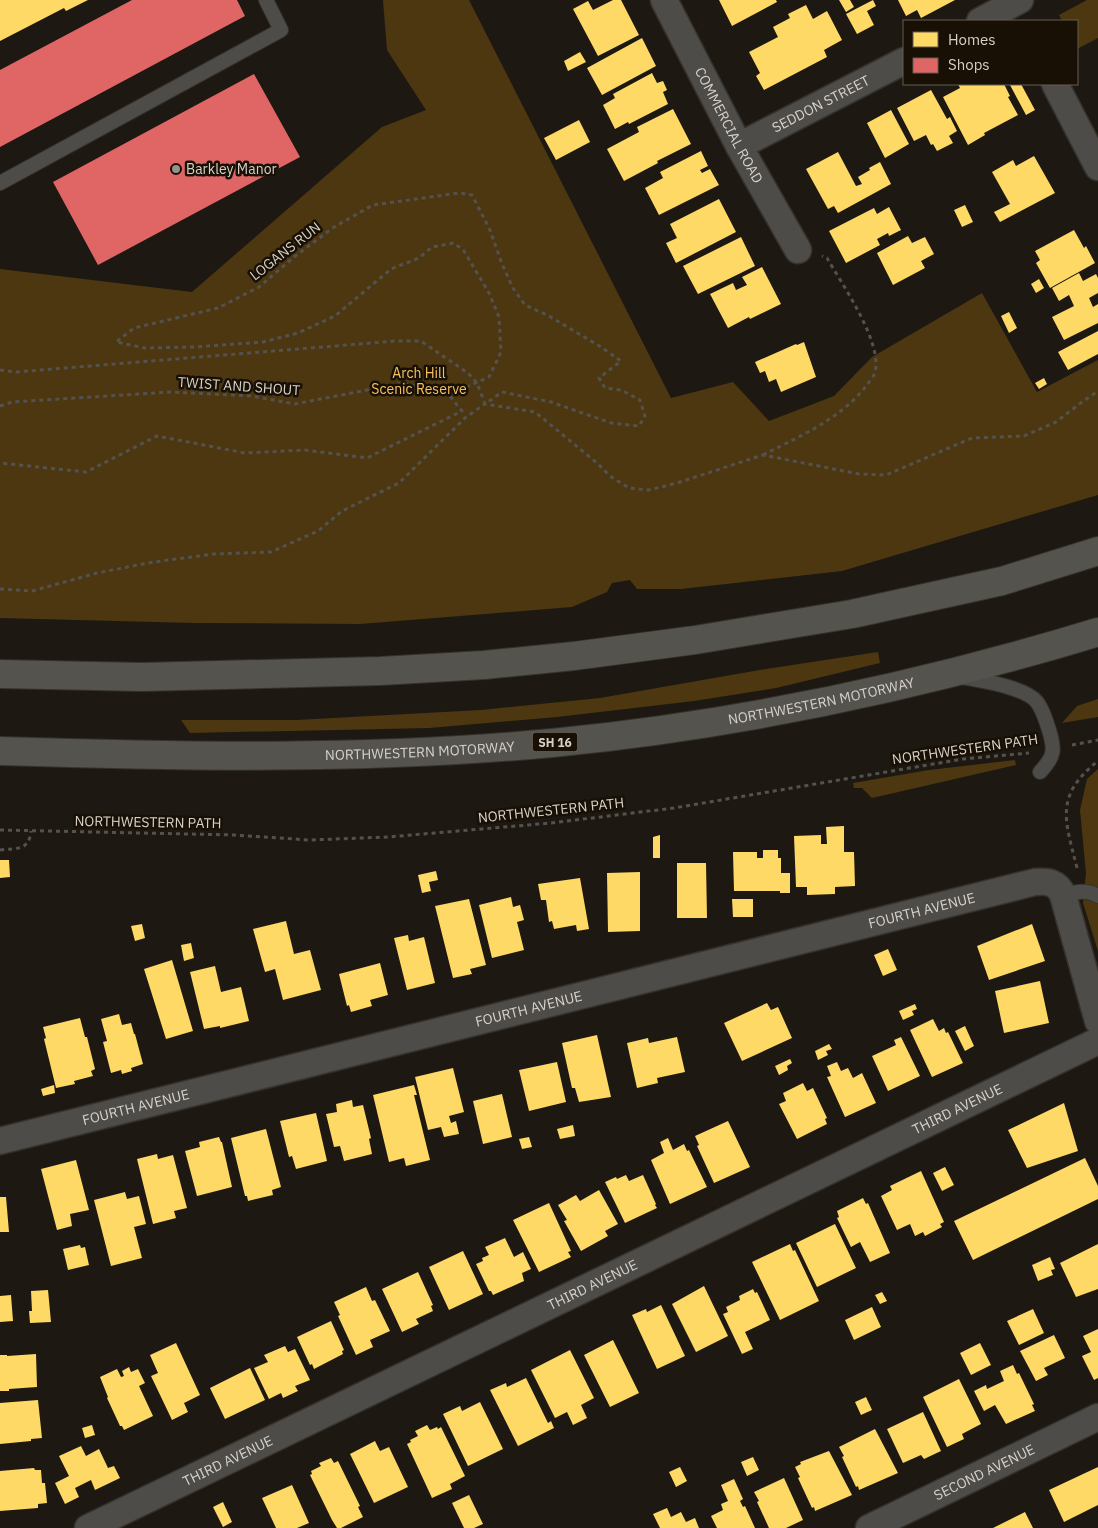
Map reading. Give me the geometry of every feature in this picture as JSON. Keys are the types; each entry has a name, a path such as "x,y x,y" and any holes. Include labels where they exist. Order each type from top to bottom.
{"highway":[{"path":"0,674 142,676 380,672 484,665 574,656 695,640 852,614 1002,581 1098,551"},
{"name":"NORTHWESTERN MOTORWAY","path":"0,751 167,756 406,753 552,743 764,713 841,698 1035,652 1098,632"}],"street":[{"name":"COMMERCIAL ROAD","path":"664,0 739,146 798,250"},
{"path":"983,20 1018,6"},
{"name":"SEDDON STREET","path":"739,146 903,62"},
{"path":"1057,85 1098,167"},
{"name":"FOURTH AVENUE","path":"0,1141 1025,884 1050,881 1060,890"},
{"path":"1060,890 1098,1021"},
{"name":"THIRD AVENUE","path":"88,1528 1098,1041"},
{"name":"SECOND AVENUE","path":"868,1528 1098,1417"}],"lane":[{"path":"0,184 281,30 266,0"},
{"path":"946,674 1003,685 1036,700 1044,714 1054,746 1052,757 1040,772"},
{"path":"1060,890 1091,892 1098,896"}],"path":[{"name":"LOGANS RUN","path":"449,395 489,377 501,352 499,317 489,293 464,251 454,243 432,247 419,258 391,269 335,316 298,333 264,342 194,347 144,348 116,342 134,328 218,308 259,286 334,227 373,205 459,193 472,195 490,230 513,288 525,305 549,316 602,347 621,361 599,378 605,388 621,390 640,400 645,416 639,426 611,423 551,402 502,392 484,404"},
{"path":"0,589 32,592 97,573 154,562 214,554 271,552 318,532 342,511 400,483 468,416 484,404 535,412 610,476 629,488 649,490 677,483 763,455 820,426 856,399 875,373 874,350 866,326 827,258"},
{"path":"0,370 16,372 396,341 421,341 468,373 477,383 484,404"},
{"name":"TWIST AND SHOUT","path":"0,406 12,402 170,392 252,396 295,404 403,383 449,395"},
{"path":"763,455 859,474 886,474 972,438 1024,436 1056,422 1098,391"},
{"path":"449,395 468,416"},
{"path":"0,463 86,472 156,436 245,453 305,450 367,458 462,411"},
{"path":"455,414 468,416"},
{"name":"NORTHWESTERN PATH","path":"0,830 234,835 309,840 388,837 551,823 674,808 963,759 1034,753 1054,746 1086,744 1098,740"},
{"path":"1060,890 1078,872 1065,815 1067,800 1072,789 1082,776 1098,761"},
{"path":"0,850 24,847 28,843 31,831"}],"green space":[{"name":"Arch Hill Scenic Reserve","path":"383,0 469,0 671,398 733,382 769,421 834,396 872,357 982,293 1037,392 1098,360 1098,495 842,571 681,589 637,589 630,580 612,583 607,592 572,607 360,624 194,623 0,618 0,269 192,292 382,127 426,110 387,50"},
{"path":"1087,0 1098,0 1098,38 1078,48 1078,20 1062,20 1059,15"},
{"path":"878,652 880,663 776,688 694,701 557,717 429,728 190,733 181,720 296,720 481,710 600,698 766,669"},
{"path":"1098,699 1098,717 1062,723 1077,706"},
{"path":"1015,760 1016,765 872,798 862,788 854,788 853,783 929,770"},
{"path":"1098,769 1098,951 1083,903 1086,873 1080,810 1087,779"}],"building: Homes":[{"path":"0,0 88,0 66,11 64,8 0,41"},
{"path":"613,0 621,0 639,35 598,56 573,9 588,1 593,10"},
{"path":"719,0 776,0 777,2 732,26"},
{"path":"839,0 850,0 854,7 846,12"},
{"path":"873,0 876,6 867,11 874,25 857,34 846,14"},
{"path":"898,0 955,0 921,18 917,10 906,16"},
{"path":"806,5 813,19 827,11 842,40 824,50 827,57 764,90 756,76 760,73 749,52 778,37 773,27 790,18 788,14"},
{"path":"642,38 656,66 602,95 587,68"},
{"path":"580,52 586,62 568,71 564,61"},
{"path":"652,73 657,83 663,81 667,90 663,92 668,104 615,129 603,105 615,98 613,94"},
{"path":"958,85 1004,85 1010,96 1008,97 1018,115 984,133 985,135 968,145 943,97 960,88"},
{"path":"1010,85 1022,85 1035,110 1026,115"},
{"path":"931,90 947,119 950,117 957,131 949,136 953,143 937,151 933,144 931,145 926,135 914,141 897,108"},
{"path":"673,109 691,144 657,161 658,163 624,181 607,149 639,132 637,127"},
{"path":"891,110 909,144 885,158 867,123"},
{"path":"579,120 590,142 556,160 544,138"},
{"path":"701,151 708,166 700,170 702,173 710,169 719,185 659,215 645,188 663,178 660,172"},
{"path":"838,152 856,186 862,184 858,177 880,162 891,184 838,213 834,206 828,209 806,169"},
{"path":"1034,156 1055,193 1000,222 994,212 1010,204 992,172 1013,160 1016,166"},
{"path":"719,199 736,232 676,263 666,243 677,238 670,224"},
{"path":"965,205 973,222 962,227 954,210"},
{"path":"889,207 901,230 889,236 888,233 877,239 880,245 846,263 829,231 874,208 877,214"},
{"path":"1074,230 1084,248 1086,246 1095,263 1050,288 1036,263 1040,260 1035,251"},
{"path":"908,236 912,243 925,237 934,254 921,261 925,268 893,285 877,253"},
{"path":"741,237 755,266 698,294 683,266"},
{"path":"762,267 781,304 728,328 710,294 733,283 736,290 747,285 742,277"},
{"path":"1079,273 1083,281 1096,274 1098,278 1098,293 1089,298 1093,307 1098,304 1098,323 1064,340 1052,317 1074,306 1069,295 1059,301 1052,288"},
{"path":"1039,279 1044,288 1036,293 1031,284"},
{"path":"1009,312 1017,328 1009,333 1001,316"},
{"path":"1098,331 1098,354 1068,370 1058,352"},
{"path":"804,342 816,377 781,392 776,379 769,382 765,371 760,373 755,362"},
{"path":"1044,378 1047,384 1039,389 1035,383"},
{"path":"844,826 844,852 854,852 855,886 835,887 835,894 807,895 807,887 796,887 794,836 821,835 821,844 827,844 826,827"},
{"path":"660,835 660,858 653,858 653,837"},
{"path":"763,850 778,850 778,858 781,858 781,873 790,873 790,893 780,893 780,891 734,891 733,852 757,852 757,858 763,858"},
{"path":"0,860 9,860 10,877 0,878"},
{"path":"677,863 706,863 707,918 677,918"},
{"path":"436,871 438,880 429,882 431,891 422,893 418,875"},
{"path":"640,872 640,931 608,932 607,873"},
{"path":"580,878 589,929 577,931 576,925 554,929 552,921 549,922 546,900 541,900 538,884"},
{"path":"511,897 513,907 520,905 524,920 517,922 524,950 492,958 479,905"},
{"path":"469,899 486,965 470,969 472,974 453,978 435,906"},
{"path":"732,899 753,899 753,917 733,917"},
{"path":"286,921 294,954 310,950 321,990 283,1000 275,969 265,972 253,929"},
{"path":"142,924 145,938 135,941 131,926"},
{"path":"1032,924 1045,961 989,980 977,946"},
{"path":"408,935 409,941 424,937 435,983 407,990 394,938"},
{"path":"191,943 194,958 184,961 181,945"},
{"path":"888,949 897,970 883,976 874,955"},
{"path":"172,960 193,1031 166,1039 144,969"},
{"path":"380,963 388,995 370,1000 372,1006 351,1012 349,1005 347,1006 339,974"},
{"path":"215,966 221,992 241,987 249,1021 220,1028 220,1026 204,1029 190,972"},
{"path":"1040,981 1049,1023 1004,1033 995,991"},
{"path":"767,1003 771,1010 778,1007 792,1038 742,1061 724,1023"},
{"path":"915,1004 917,1009 912,1011 914,1015 903,1020 899,1011"},
{"path":"119,1014 122,1025 131,1023 143,1064 131,1068 132,1071 122,1074 121,1070 111,1073 103,1042 107,1041 101,1019"},
{"path":"80,1018 95,1069 91,1071 93,1076 74,1081 75,1084 56,1088 44,1039 46,1038 43,1027"},
{"path":"933,1019 939,1031 944,1028 946,1033 948,1032 963,1063 932,1077 910,1030"},
{"path":"965,1026 974,1046 965,1051 955,1031"},
{"path":"597,1035 611,1097 579,1102 575,1088 572,1088 562,1043"},
{"path":"677,1037 685,1072 657,1078 658,1083 637,1088 627,1043 648,1038 649,1043"},
{"path":"901,1037 920,1076 888,1091 872,1056 896,1045 894,1040"},
{"path":"829,1044 832,1049 826,1051 828,1055 818,1060 815,1051"},
{"path":"790,1059 792,1063 787,1066 788,1070 779,1075 775,1066"},
{"path":"557,1062 566,1102 529,1111 519,1070"},
{"path":"837,1062 841,1071 848,1068 853,1078 862,1073 876,1103 845,1117 827,1077 831,1076 827,1066"},
{"path":"453,1068 464,1112 449,1116 451,1123 456,1121 459,1134 444,1137 441,1127 428,1130 415,1077"},
{"path":"803,1083 807,1091 813,1088 827,1118 825,1119 827,1124 797,1139 779,1104 786,1101 783,1093"},
{"path":"54,1085 55,1093 43,1096 41,1089"},
{"path":"414,1085 417,1095 414,1095 430,1160 406,1166 404,1158 389,1162 373,1095"},
{"path":"502,1094 512,1137 483,1144 473,1101"},
{"path":"352,1100 353,1107 363,1105 371,1138 369,1139 372,1154 344,1161 340,1146 334,1147 326,1114 337,1112 336,1104"},
{"path":"1064,1103 1078,1151 1027,1168 1008,1130"},
{"path":"316,1113 327,1161 296,1169 292,1156 289,1157 280,1121"},
{"path":"728,1121 750,1167 714,1183 697,1146 699,1145 695,1136"},
{"path":"573,1125 575,1136 560,1139 557,1129"},
{"path":"266,1129 281,1187 272,1190 273,1195 248,1201 247,1196 245,1196 231,1138"},
{"path":"219,1137 222,1142 232,1187 197,1196 185,1151 200,1147 199,1142"},
{"path":"529,1137 532,1147 522,1149 519,1139"},
{"path":"668,1138 673,1150 684,1144 687,1151 689,1150 707,1187 670,1204 651,1160 664,1153 660,1142"},
{"path":"157,1154 158,1159 173,1155 187,1208 174,1211 176,1218 153,1224 137,1159"},
{"path":"1085,1158 1098,1186 1098,1199 973,1260 954,1221"},
{"path":"76,1160 89,1210 70,1214 72,1226 57,1230 41,1169"},
{"path":"945,1167 954,1185 942,1191 933,1173"},
{"path":"921,1171 944,1222 940,1224 942,1227 925,1236 923,1232 915,1236 910,1224 897,1230 881,1196 892,1190 890,1186"},
{"path":"626,1175 629,1181 643,1175 657,1208 625,1223 605,1182"},
{"path":"599,1190 618,1224 605,1231 608,1236 581,1251 564,1221 567,1220 558,1205 576,1195 580,1201"},
{"path":"125,1192 127,1199 139,1196 146,1224 134,1227 142,1258 111,1266 94,1200"},
{"path":"0,1197 6,1197 9,1232 0,1232"},
{"path":"863,1198 866,1204 868,1203 890,1253 870,1262 860,1242 851,1247 837,1218 839,1217 837,1211"},
{"path":"549,1203 571,1251 568,1252 571,1257 539,1272 513,1220"},
{"path":"835,1224 856,1268 817,1287 796,1243"},
{"path":"505,1238 514,1257 523,1252 531,1269 522,1273 524,1281 493,1295 489,1291 476,1264 483,1261 482,1258 489,1255 485,1247"},
{"path":"790,1244 793,1251 795,1250 819,1301 780,1320 752,1262"},
{"path":"1098,1244 1098,1289 1076,1297 1060,1263"},
{"path":"80,1245 81,1248 85,1247 89,1265 68,1270 63,1249"},
{"path":"463,1251 483,1294 449,1310 429,1267"},
{"path":"1050,1257 1055,1269 1051,1270 1053,1275 1038,1281 1032,1265"},
{"path":"418,1272 433,1305 431,1306 433,1311 416,1319 419,1324 402,1332 382,1289"},
{"path":"704,1286 728,1336 696,1352 672,1304"},
{"path":"366,1287 372,1301 375,1300 390,1331 370,1340 373,1347 356,1355 338,1316 340,1315 334,1302"},
{"path":"753,1289 755,1293 757,1292 770,1320 745,1332 753,1349 742,1354 723,1314 728,1312 726,1307 740,1300 739,1296"},
{"path":"48,1290 51,1322 30,1323 29,1311 32,1311 31,1291"},
{"path":"882,1292 887,1301 880,1304 875,1295"},
{"path":"11,1295 13,1321 0,1322 0,1296"},
{"path":"661,1305 685,1356 657,1369 632,1315 646,1309 647,1312"},
{"path":"872,1307 881,1327 854,1340 845,1320"},
{"path":"1033,1309 1044,1333 1019,1345 1007,1321"},
{"path":"331,1321 344,1350 342,1351 343,1354 314,1369 312,1364 310,1365 297,1337"},
{"path":"1098,1329 1098,1378 1094,1380 1082,1356 1091,1352 1083,1336"},
{"path":"1054,1335 1065,1358 1044,1368 1048,1375 1036,1381 1020,1351"},
{"path":"613,1340 639,1393 610,1407 584,1355"},
{"path":"176,1343 200,1395 184,1403 188,1412 172,1420 151,1376 158,1373 150,1355"},
{"path":"980,1343 991,1365 971,1375 960,1353"},
{"path":"285,1346 288,1352 295,1349 310,1380 295,1386 298,1391 283,1398 281,1393 269,1399 254,1368 268,1362 264,1355"},
{"path":"570,1350 594,1398 581,1405 587,1418 573,1425 567,1412 555,1418 531,1370"},
{"path":"36,1354 37,1387 0,1391 0,1355"},
{"path":"1013,1365 1034,1404 1032,1405 1035,1411 1006,1424 995,1405 984,1411 974,1391 986,1385 987,1389 1004,1381 1000,1371"},
{"path":"129,1367 131,1372 138,1369 145,1383 139,1386 153,1416 124,1430 120,1426 107,1398 100,1377 117,1369 121,1377 124,1376 122,1371"},
{"path":"250,1368 265,1400 225,1419 210,1388"},
{"path":"526,1378 548,1423 551,1421 554,1428 518,1446 490,1390 506,1383 507,1387"},
{"path":"959,1379 981,1424 962,1434 964,1439 947,1447 923,1397"},
{"path":"866,1397 872,1410 861,1415 855,1402"},
{"path":"38,1400 42,1438 0,1444 0,1403"},
{"path":"480,1402 503,1449 468,1466 443,1414 460,1406 462,1411"},
{"path":"923,1412 941,1451 924,1459 921,1455 903,1463 887,1429"},
{"path":"92,1425 95,1435 85,1438 82,1428"},
{"path":"427,1425 430,1430 441,1427 465,1476 450,1484 452,1489 432,1498 407,1444 418,1436 415,1431"},
{"path":"875,1429 898,1473 859,1490 839,1447"},
{"path":"375,1441 380,1451 389,1447 408,1487 374,1503 350,1454"},
{"path":"81,1446 86,1456 99,1449 108,1468 114,1466 120,1478 95,1490 91,1480 75,1488 79,1497 65,1504 55,1483 69,1476 59,1456"},
{"path":"829,1451 852,1495 815,1511 798,1478 800,1477 795,1467 801,1464 800,1462"},
{"path":"753,1457 759,1470 747,1476 741,1462"},
{"path":"331,1458 334,1463 338,1461 360,1506 358,1507 363,1517 341,1528 337,1528 332,1520 310,1475 312,1474 311,1471 321,1466 319,1463"},
{"path":"680,1467 687,1481 676,1487 669,1472"},
{"path":"1098,1467 1098,1505 1064,1522 1049,1490"},
{"path":"34,1468 35,1470 41,1470 42,1483 45,1483 47,1503 38,1504 38,1508 0,1511 0,1471"},
{"path":"784,1478 803,1520 786,1528 769,1528 754,1492"},
{"path":"734,1479 743,1499 740,1501 743,1507 745,1506 755,1528 717,1528 711,1516 723,1510 721,1504 728,1501 721,1485"},
{"path":"292,1485 309,1523 297,1528 276,1528 262,1498"},
{"path":"469,1495 483,1524 474,1528 464,1528 452,1503"},
{"path":"223,1502 232,1522 223,1527 213,1507"},
{"path":"667,1508 671,1517 681,1512 686,1522 695,1518 699,1528 660,1528 653,1514"},
{"path":"1025,1512 1033,1528 993,1528"}],"building: Shops":[{"path":"132,0 237,0 245,16 0,147 0,70"},
{"name":"Barkley Manor","path":"254,74 300,157 98,265 53,182"}],"place":[{"name":"Barkley Manor","path":"176,169"}]}
